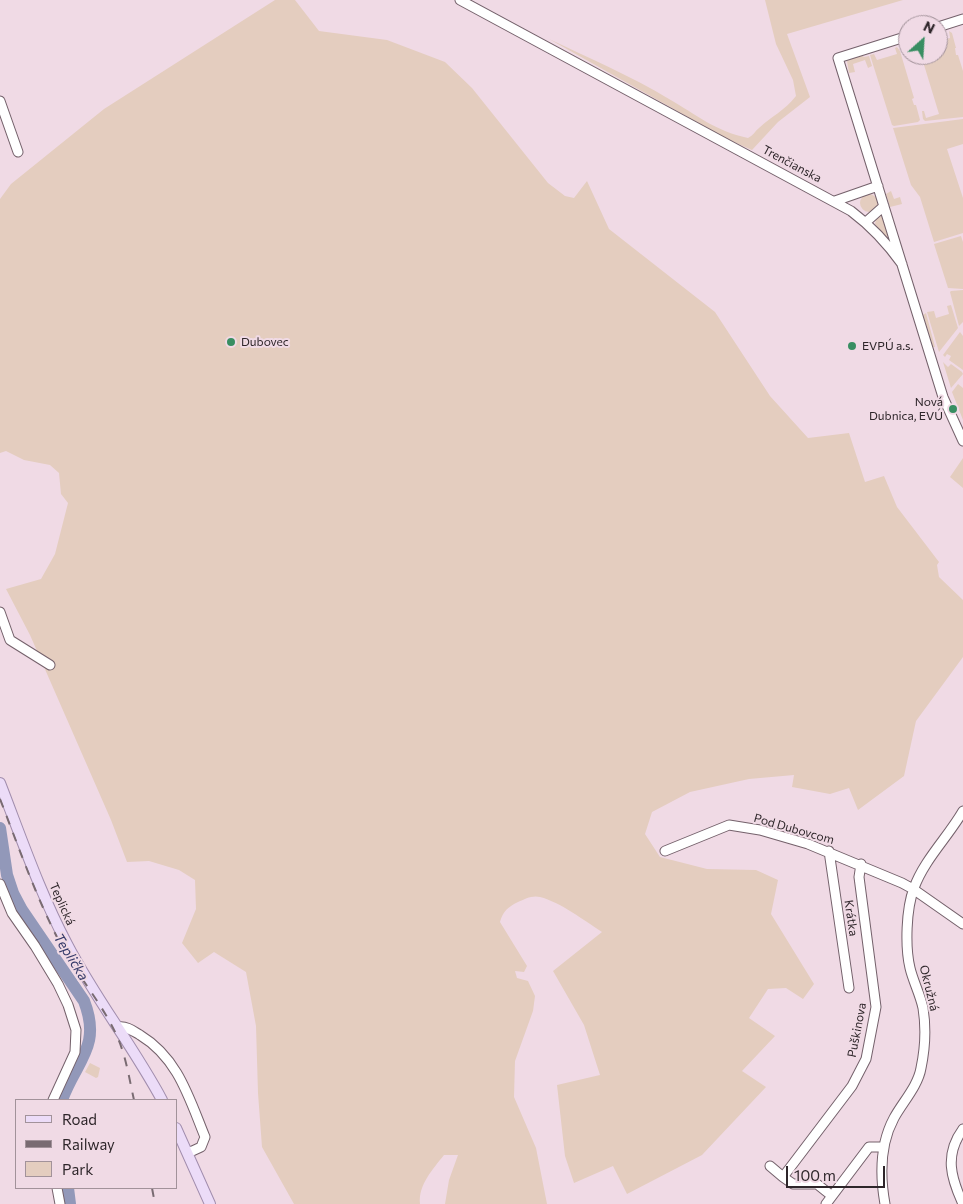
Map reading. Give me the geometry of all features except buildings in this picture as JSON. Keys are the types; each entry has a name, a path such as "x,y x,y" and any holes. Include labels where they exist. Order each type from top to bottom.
{"main road":[{"name":"Teplická","path":"0,783 54,919 84,973 161,1099"},
{"path":"178,1132 210,1204"}],"street":[{"name":"Trenčianska","path":"460,0 835,201 866,222 882,238 902,264"},
{"path":"948,24 963,19"},
{"name":"Trenčianska","path":"898,39 838,58 943,397 963,441"},
{"path":"0,101 18,152"},
{"path":"835,201 878,186"},
{"path":"866,222 884,206"},
{"path":"0,612 10,640 50,665"},
{"name":"Okružná","path":"885,1204 882,1190 884,1147 893,1120 921,1071 925,1035 923,1007 910,967 906,933 913,889 963,811"},
{"name":"Pod Dubovcom","path":"665,851 728,824 760,830 829,851 861,864 913,889 963,924"},
{"name":"Krátka","path":"829,851 849,988"},
{"name":"Puškinova","path":"783,1177 852,1086 866,1059 876,1007 859,877 861,864"},
{"path":"0,884 12,913 36,946 58,984 68,1005 76,1030 75,1052 53,1099"},
{"path":"119,1028 124,1026 158,1048 183,1081 204,1137 201,1147 188,1153"},
{"path":"963,1129 951,1156 951,1172 963,1204"},
{"path":"770,1166 793,1184 817,1184 829,1200 869,1147 884,1147"},
{"path":"57,1189 60,1204"}],"green space":[{"path":"275,0 295,0 319,31 387,40 445,62 472,88 548,183 565,196 574,198 587,181 609,229 715,312 770,396 808,438 849,433 865,482 884,476 897,507 939,562 937,565 939,577 963,600 963,657 916,721 904,776 858,810 849,788 830,794 792,787 794,775 749,779 690,792 652,812 645,834 660,857 707,869 756,870 778,880 771,914 814,984 803,999 786,988 768,989 749,1018 775,1036 742,1071 766,1087 702,1155 627,1194 613,1166 574,1183 565,1156 557,1085 600,1075 584,1025 553,971 602,932 556,903 548,899 534,897 514,904 504,912 500,922 527,966 524,972 515,971 517,978 528,981 535,996 533,1011 515,1061 514,1097 536,1148 547,1204 445,1204 449,1180 458,1155 444,1155 431,1172 421,1190 420,1204 294,1204 262,1147 256,1026 246,972 214,952 198,963 182,943 196,909 195,880 179,870 149,861 127,862 111,820 30,635 6,589 41,579 55,554 68,503 61,494 59,473 50,465 24,460 6,451 0,453 0,199 11,184 104,109"},
{"path":"765,0 903,0 787,34 810,97 778,122 752,150 727,139 549,39 610,67 716,127 748,138 787,106 796,96 793,80 776,44"},
{"path":"949,31 952,33 956,55 958,55 963,71 963,117 925,121 922,111 924,111 926,118 939,114 924,65 948,65 948,39 950,38"},
{"path":"895,48 898,48 898,65 904,65 914,98 912,99 914,105 916,105 920,120 894,126 892,125 870,55 874,54 877,60 897,54"},
{"path":"861,55 864,57 869,56 872,66 868,68 865,60 853,64 855,72 849,73 847,61"},
{"path":"963,119 963,144 947,149 963,198 963,233 934,242 920,197 911,185 893,128"},
{"path":"891,191 894,199 900,197 902,204 890,207 886,194"},
{"path":"869,194 875,197 878,203 875,209 869,212 863,209 860,203 863,197"},
{"path":"883,215 890,238 885,236 875,224 876,219"},
{"path":"961,236 963,242 963,289 948,288 934,244"},
{"path":"963,290 963,322 959,326 950,292"},
{"path":"951,305 958,328 939,352 927,312 934,311 936,318 949,314 947,306"},
{"path":"926,313 935,347 933,347 923,315"},
{"path":"960,332 963,336 963,370 949,360 951,356 947,354 945,357 943,355"},
{"path":"943,362 948,367 951,364 963,374 951,388"},
{"path":"958,384 963,388 963,420 952,392"},
{"path":"963,458 963,488 950,477"},
{"path":"90,1063 100,1068 96,1078 85,1072"}],"waterway":[{"name":"Teplička","path":"0,828 7,875 13,893 22,910 84,1001 89,1017 89,1042 62,1099"},
{"name":"Teplička","path":"68,1189 70,1204"}],"railway":[{"path":"0,799 51,926 116,1034 125,1058 134,1099"},
{"path":"152,1189 155,1204"}],"place":[{"name":"Dubovec","path":"231,342"},
{"name":"EVPÚ a.s.","path":"852,346"},
{"name":"Nová Dubnica, EVÚ","path":"953,409"}]}
